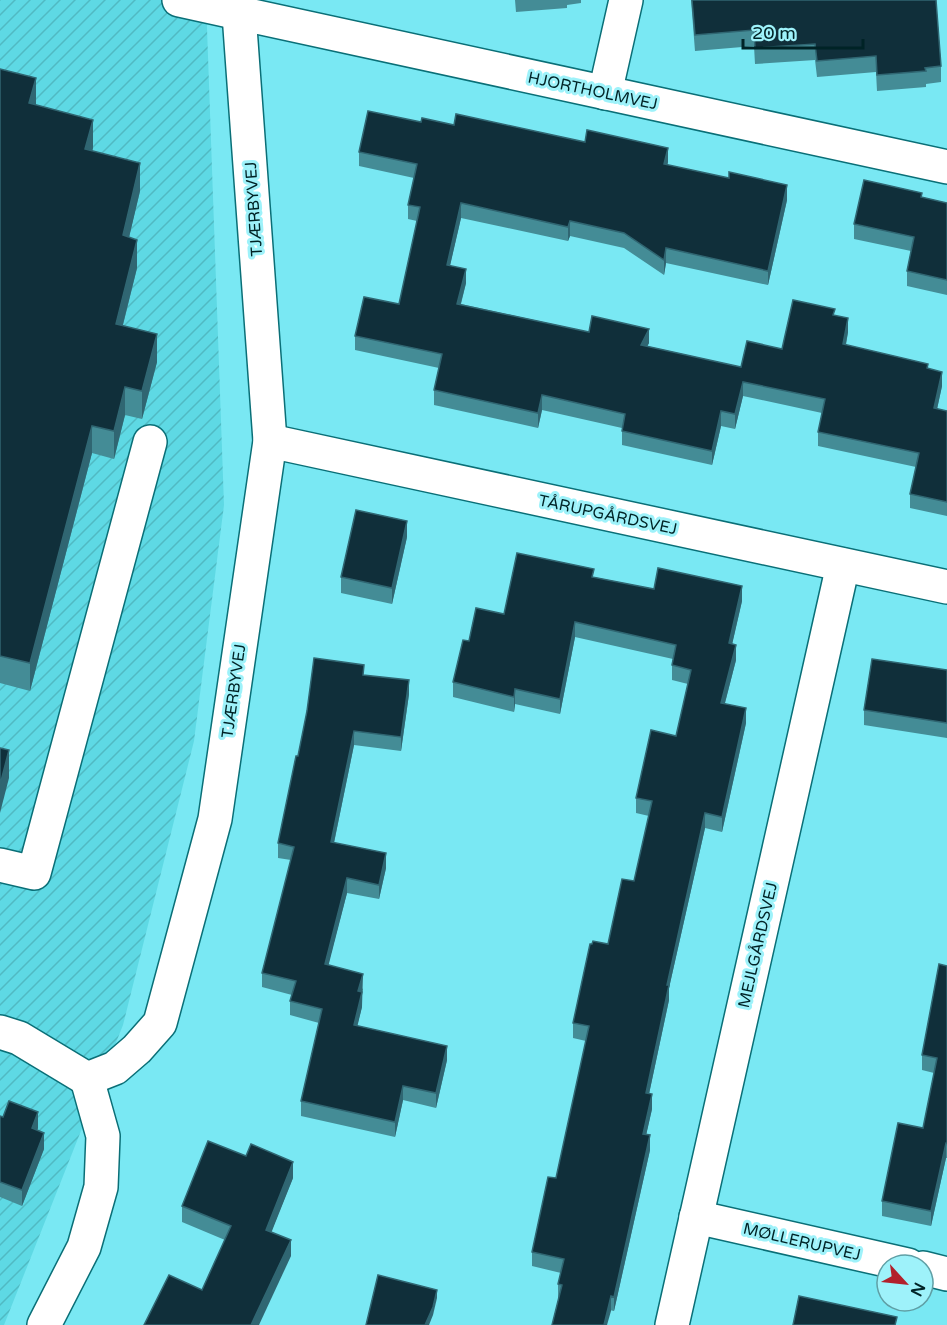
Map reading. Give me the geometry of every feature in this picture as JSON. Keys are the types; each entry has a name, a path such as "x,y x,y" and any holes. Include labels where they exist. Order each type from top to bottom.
{"street":[{"name":"HJORTHOLMVEJ","path":"179,0 238,7 605,93 947,167"},
{"path":"605,93 626,0"},
{"name":"TJÆRBYVEJ","path":"87,1079 115,1068 137,1049 160,1023 215,819 270,441 238,7"},
{"name":"TÅRUPGÅRDSVEJ","path":"270,441 947,587"},
{"path":"0,865 34,873 150,442"},
{"name":"MEJLGÅRDSVEJ","path":"672,1325 843,565"},
{"path":"0,1032 19,1038 87,1079 103,1136 101,1187 84,1247 44,1325"},
{"name":"MØLLERUPVEJ","path":"696,1217 875,1258"}],"shaded area":[{"path":"0,0 206,0 224,505 194,741 123,1025 4,1325 0,1325"}],"building":[{"path":"692,0 936,0 941,66 925,68 926,71 877,75 876,56 817,61 815,44 755,48 754,30 695,35"},
{"path":"0,69 36,78 29,103 93,120 85,149 140,163 123,235 137,240 116,324 157,334 142,391 125,387 114,431 92,426 30,663 0,656"},
{"path":"368,111 421,122 422,118 454,125 456,114 585,142 587,130 668,148 664,164 729,178 729,172 787,185 768,271 666,248 664,260 624,233 570,221 568,227 461,203 447,265 466,269 457,304 589,332 592,316 649,329 641,345 741,367 747,341 782,349 793,300 835,309 833,315 848,318 843,344 928,364 927,368 942,372 934,408 947,411 947,502 910,494 919,453 818,432 825,399 743,382 735,414 721,411 712,451 622,431 625,414 542,395 538,413 434,390 442,354 355,336 364,297 399,304 420,207 408,205 417,164 359,152"},
{"path":"864,180 922,193 921,197 947,203 947,280 907,271 914,237 854,224"},
{"path":"356,510 407,521 392,588 341,577"},
{"path":"517,553 594,569 592,577 654,589 658,568 742,586 729,643 736,645 721,703 746,708 722,817 705,813 646,1093 652,1094 643,1134 650,1135 614,1297 611,1296 604,1325 552,1325 562,1285 558,1284 564,1259 532,1252 548,1177 556,1178 589,1026 573,1023 590,944 593,941 608,944 622,879 634,881 652,801 636,798 651,730 676,736 691,670 672,665 676,645 575,622 560,699 515,689 514,697 453,682 463,640 469,641 476,608 504,614"},
{"path":"314,658 364,665 363,675 409,680 401,737 354,731 331,842 386,853 379,885 347,878 325,964 363,974 358,991 362,992 354,1025 447,1046 436,1093 403,1086 395,1122 301,1101 322,1009 290,1001 296,981 262,973 294,847 278,843 307,711"},
{"path":"872,659 947,670 947,723 864,710"},
{"path":"0,748 9,750 0,785"},
{"path":"939,964 947,966 947,1143 931,1211 882,1201 898,1123 923,1128 937,1058 922,1055"},
{"path":"9,1101 38,1112 32,1128 44,1133 22,1190 0,1182 0,1116 3,1117"},
{"path":"208,1141 246,1156 251,1144 293,1162 266,1230 291,1240 251,1325 144,1325 169,1275 202,1290 231,1226 182,1206"},
{"path":"378,1275 437,1290 425,1325 366,1325"},
{"path":"799,1296 897,1317 895,1325 793,1325"}]}
